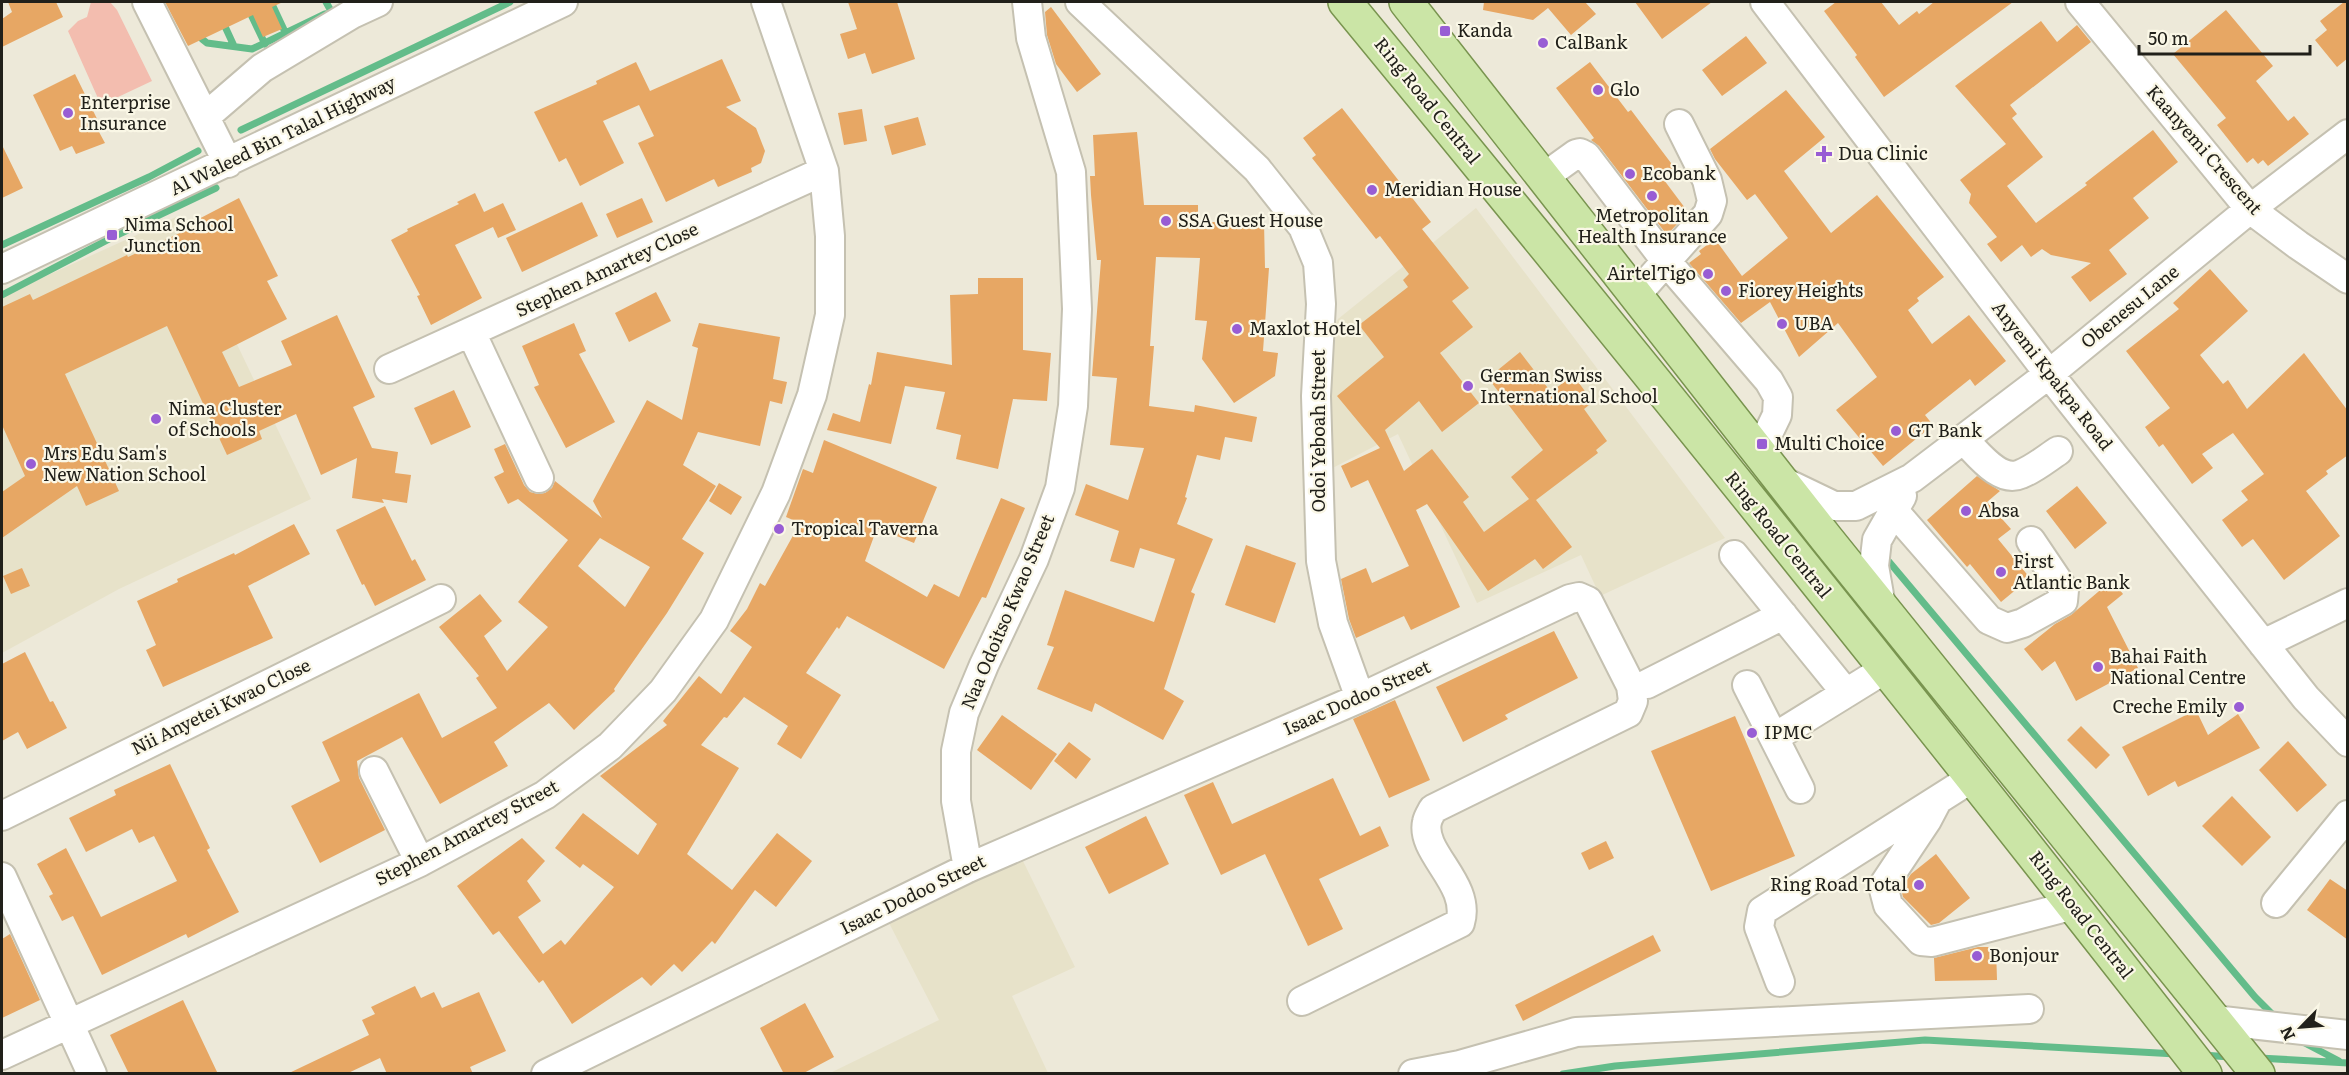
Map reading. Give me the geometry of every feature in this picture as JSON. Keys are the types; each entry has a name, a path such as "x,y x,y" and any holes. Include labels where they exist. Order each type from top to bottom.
{"main road":[{"name":"Ring Road Central","path":"1345,2 1885,669 2205,1074"},
{"name":"Ring Road Central","path":"1407,2 1881,606 2258,1074"}],"street":[{"path":"147,2 228,163"},
{"path":"205,117 262,68 352,14 378,2"},
{"name":"Al Waleed Bin Talal Highway","path":"2,269 563,2"},
{"name":"Stephen Amartey Street","path":"2,1055 420,862 545,795 610,746 663,691 714,620 776,494 812,395 830,315 830,236 824,171 766,2"},
{"name":"Naa Odoitso Kwao Street","path":"968,868 956,801 956,751 964,713 1034,559 1060,488 1073,406 1077,309 1071,172 1031,38 1027,2"},
{"name":"Odoi Yeboah Street","path":"1080,2 1257,168 1303,228 1318,263 1321,304 1316,396 1321,561 1333,623 1360,698"},
{"name":"Anyemi Kpakpa Road","path":"1765,2 2049,374 2306,698 2348,742"},
{"name":"Kaanyemi Crescent","path":"2080,2 2250,208 2298,245 2348,279"},
{"path":"1636,294 1708,214 1712,201 1707,180 1679,124"},
{"name":"Obenesu Lane","path":"1781,480 1834,506 1856,506 1912,478 2049,374 2250,208 2348,134"},
{"path":"1544,177 1576,154 1586,156 1666,261 1769,381 1778,397 1778,415 1759,452"},
{"name":"Stephen Amartey Close","path":"389,369 824,171"},
{"path":"471,332 539,477"},
{"path":"1963,439 1992,468 2005,476 2019,476 2058,451"},
{"name":"Obenesu Lane","path":"1881,606 1875,566 1876,540 1912,478"},
{"path":"1894,511 1989,620 2007,628 2023,623 2063,600 2064,590 2031,541"},
{"path":"1734,555 1846,693"},
{"name":"Isaac Dodoo Street","path":"546,1074 968,868 1360,698 1570,599 1579,597 1587,601 1631,686 1633,701 1629,713 1433,809 1426,823 1430,841 1461,899 1463,911 1460,922 1302,1001"},
{"name":"Nii Anyetei Kwao Close","path":"2,816 441,599"},
{"path":"2263,644 2348,603"},
{"path":"1647,684 1783,615"},
{"path":"1775,737 1885,669"},
{"path":"1747,685 1800,789"},
{"path":"374,771 420,862"},
{"path":"1780,982 1759,927 1762,911 1972,778"},
{"path":"1937,801 1883,886 1888,905 1921,941 1932,942 2074,906"},
{"path":"2276,903 2348,815"},
{"path":"2,877 92,1074"},
{"path":"1413,1074 1460,1065 1576,1032 2029,1009"},
{"path":"2220,1027 2260,1027 2348,1035"}],"shaded area":[{"path":"91,2 110,2 117,10 152,81 101,105 68,31 78,21 87,17"},
{"name":"German Swiss International School","path":"1476,208 1725,538 1600,596 1581,555 1477,603 1398,434 1325,472 1326,339 1338,319"},
{"name":"Nima Cluster of Schools","path":"176,217 311,499 119,589 2,653 2,296"},
{"path":"1022,859 1075,967 1012,996 1048,1073 828,1074 939,1020 888,921"}],"building":[{"path":"8,2 56,2 63,17 2,47 2,19 12,12"},
{"path":"165,2 283,2 272,7 282,29 263,37 253,15 188,46"},
{"path":"848,2 897,2 915,59 872,74 865,53 848,59 840,34 857,29"},
{"path":"1484,2 1585,2 1596,14 1571,35 1548,8 1533,20 1483,10"},
{"path":"1635,2 1712,2 1662,39"},
{"path":"1836,2 1881,2 1899,25 1917,11 1919,14 1934,2 2013,2 1884,97 1855,57 1857,55 1824,11"},
{"path":"2344,2 2348,2 2348,58 2337,67 2315,40 2327,30 2320,21"},
{"path":"1051,7 1101,74 1077,92 1056,64 1047,35 1045,12"},
{"path":"2226,10 2273,66 2256,81 2288,121 2294,116 2309,134 2268,166 2263,160 2258,164 2253,158 2247,163 2217,125 2226,118 2173,54"},
{"path":"2041,21 2057,42 2077,25 2091,42 2010,105 2017,114 2012,118 2043,157 2007,186 2036,223 2087,185 2085,183 2153,130 2178,162 2133,198 2149,218 2109,250 2127,274 2090,302 2071,277 2091,263 2051,255 2042,249 2031,257 2022,245 2001,262 1987,244 1997,237 1969,203 1971,194 1960,180 2006,144 1955,86"},
{"path":"1746,36 1767,63 1722,96 1702,70"},
{"path":"722,59 741,101 726,107 756,128 765,151 761,163 751,168 752,172 718,187 714,179 666,202 638,143 654,136 639,105 603,121 624,163 580,186 566,158 559,162 534,112 597,84 596,81 636,62 650,91"},
{"path":"1590,62 1628,112 1631,110 1674,167 1661,176 1688,212 1667,235 1599,146 1591,140 1594,138 1556,88"},
{"name":"Enterprise Insurance","path":"75,74 103,131 99,132 105,143 76,154 72,146 60,151 33,95"},
{"path":"1786,90 1825,137 1784,171 1831,233 1877,195 1944,277 1917,298 1919,301 1908,310 1932,344 1969,315 2006,361 1975,386 1970,379 1925,415 1933,425 1883,466 1836,410 1877,377 1838,323 1799,357 1770,302 1741,323 1689,263 1701,254 1699,251 1715,239 1742,276 1788,238 1755,194 1747,200 1715,159 1710,149"},
{"path":"1342,108 1431,222 1422,229 1469,288 1452,301 1473,327 1440,353 1479,403 1442,432 1419,401 1385,430 1404,471 1432,449 1469,497 1463,502 1484,532 1529,499 1511,477 1543,450 1488,378 1520,352 1551,392 1573,375 1593,402 1584,409 1607,441 1596,450 1598,453 1536,500 1572,547 1543,569 1535,559 1488,591 1427,504 1416,510 1460,607 1411,630 1404,616 1356,638 1349,619 1341,579 1366,568 1372,583 1409,566 1368,480 1351,488 1341,466 1380,448 1337,396 1384,357 1359,325 1408,287 1403,280 1409,274 1380,236 1376,239 1312,158 1316,155 1303,138"},
{"path":"862,109 867,141 844,145 838,113"},
{"path":"918,117 926,145 892,155 884,126"},
{"path":"1137,132 1144,205 1198,205 1198,222 1264,222 1265,268 1269,268 1263,351 1278,353 1275,376 1234,403 1202,359 1207,321 1195,320 1200,258 1156,257 1150,346 1154,346 1149,406 1194,412 1195,405 1257,417 1252,442 1225,437 1220,460 1197,455 1185,497 1187,498 1177,524 1213,539 1191,592 1195,594 1164,689 1184,701 1163,740 1095,703 1092,712 1037,689 1054,647 1047,645 1065,590 1154,622 1175,559 1140,548 1134,568 1110,561 1119,531 1075,515 1086,484 1128,500 1144,448 1110,445 1117,378 1092,376 1101,260 1097,260 1091,195 1090,176 1095,176 1093,135"},
{"path":"2,145 23,188 2,198"},
{"path":"475,193 484,212 503,203 516,230 498,238 493,227 455,245 482,298 431,325 417,296 420,295 391,240"},
{"path":"239,198 278,276 267,281 287,319 222,352 239,387 292,365 281,341 337,315 375,397 353,407 372,448 398,452 395,473 411,475 407,503 382,499 384,503 352,498 357,458 321,475 296,414 259,431 262,439 227,455 167,326 65,374 119,491 86,506 77,486 2,538 2,492 25,476 2,425 2,307 30,294 33,300 127,255 128,257 193,227 191,223"},
{"path":"642,198 653,222 617,238 606,214"},
{"path":"582,202 598,236 522,272 506,238"},
{"path":"2210,269 2248,311 2200,355 2223,384 2228,380 2247,409 2304,353 2348,411 2348,455 2326,471 2328,474 2306,491 2340,536 2284,580 2253,539 2242,547 2222,520 2248,500 2241,491 2264,474 2233,433 2202,454 2213,468 2192,484 2163,444 2159,447 2145,427 2170,408 2126,351 2179,309 2173,303"},
{"path":"978,278 1023,278 1023,350 1051,353 1047,401 1013,399 998,469 956,459 961,435 936,429 945,392 905,386 891,444 827,430 833,413 860,422 869,384 871,385 877,352 952,365 950,295 978,294"},
{"path":"656,292 671,321 629,342 615,313"},
{"path":"574,323 586,351 579,354 615,422 566,448 534,387 539,385 522,346"},
{"path":"699,323 780,337 773,379 787,382 782,404 770,401 760,446 698,432 683,465 716,486 682,539 704,553 667,613 614,689 615,691 574,730 549,703 494,742 508,766 440,804 402,737 357,761 359,778 385,830 320,863 291,806 340,781 322,742 419,693 442,738 497,708 476,678 479,676 439,627 480,594 502,621 484,636 507,671 548,627 518,602 568,540 518,499 508,504 494,477 504,472 494,449 505,444 524,485 530,492 545,493 552,488 555,481 602,518 593,501 647,400 682,420 698,348 692,346","holes":["600,538 650,567 625,607 578,566"]},
{"path":"454,390 471,427 431,445 414,408"},
{"path":"824,440 937,487 914,543 877,528 865,561 927,597 934,584 959,597 1001,498 1025,508 986,598 982,597 944,669 847,616 806,673 841,695 801,759 777,744 788,726 744,697 727,718 724,717 701,745 739,768 687,854 732,890 777,833 812,861 776,907 755,890 715,944 712,941 682,972 674,964 651,986 642,977 572,1024 543,980 539,983 499,931 493,935 457,886 522,838 545,861 527,881 541,901 518,917 543,954 561,940 565,945 614,887 583,864 580,868 555,848 583,813 638,855 657,824 600,776 667,725 663,721 699,676 721,694 752,647 730,631 747,609 760,583 765,586 800,523 786,517 803,469 813,473"},
{"name":"Absa","path":"1977,476 2000,491 1987,502 2011,529 1998,539 2030,578 2001,602 1970,564 1967,567 1927,520"},
{"path":"719,483 742,497 731,515 709,501"},
{"path":"2077,486 2107,523 2075,549 2046,511"},
{"path":"385,506 412,561 415,559 426,580 375,606 364,584 362,585 336,530"},
{"path":"294,524 310,554 248,586 273,638 163,687 146,650 156,645 137,601 178,582 177,579 234,553 235,555"},
{"path":"1246,545 1296,563 1275,623 1225,605"},
{"path":"22,568 30,586 11,594 3,576"},
{"path":"2112,580 2123,594 2107,607 2138,668 2076,701 2055,661 2042,671 2024,649 2055,624 2071,615"},
{"path":"1554,631 1578,678 1505,715 1508,719 1463,742 1436,687"},
{"path":"25,652 50,702 53,701 67,728 27,749 18,732 2,741 2,664"},
{"path":"1395,700 1430,780 1389,798 1353,719"},
{"path":"2196,710 2208,735 2238,714 2260,748 2178,787 2175,781 2148,796 2122,747"},
{"path":"1002,715 1057,754 1031,790 977,750"},
{"path":"1735,716 1795,856 1711,891 1651,751"},
{"path":"2081,726 2110,755 2096,769 2067,740"},
{"path":"2288,741 2327,785 2297,812 2259,770"},
{"path":"1069,742 1091,759 1076,779 1054,761"},
{"path":"170,764 210,848 207,850 239,912 188,938 186,934 102,975 73,916 62,921 49,896 53,894 37,864 66,848 101,917 177,881 154,836 139,843 132,829 86,852 69,818 116,795 114,790"},
{"path":"1333,778 1360,836 1380,826 1389,846 1319,879 1343,929 1308,946 1265,854 1221,875 1184,795 1213,782 1232,824"},
{"path":"2232,796 2271,837 2242,866 2202,826"},
{"path":"1146,816 1169,864 1109,894 1085,847"},
{"path":"1606,841 1614,858 1589,870 1581,853"},
{"path":"1936,854 1970,898 1939,923 1931,925 1903,897 1901,889 1911,874"},
{"path":"2330,879 2348,891 2348,940 2307,910"},
{"path":"10,934 40,1000 2,1018 2,939"},
{"path":"1653,935 1661,951 1523,1021 1515,1005"},
{"path":"1978,947 1996,947 1997,980 1935,981 1934,958"},
{"path":"415,986 421,998 434,992 442,1008 479,992 506,1051 470,1067 473,1074 387,1074 380,1058 346,1074 287,1074 369,1035 362,1020 375,1014 371,1007"},
{"path":"183,1000 218,1074 129,1074 110,1035"},
{"path":"805,1003 834,1057 802,1074 784,1074 760,1028"}],"waterway":[{"path":"245,2 265,44"},
{"path":"271,2 286,34"},
{"path":"326,2 331,11"},
{"path":"241,130 510,2"},
{"path":"199,34 207,43 252,49 325,14"},
{"path":"222,20 234,46"},
{"path":"2,245 149,177 198,151"},
{"path":"2,295 115,236 216,188"},
{"path":"1885,557 2255,997 2275,1017"},
{"path":"1563,1074 1615,1066 1925,1040 2176,1054"},
{"path":"2301,1041 2339,1061"},
{"path":"2203,1055 2230,1057"},
{"path":"2259,1058 2348,1063"}],"place":[{"name":"Kanda","path":"1445,31"},
{"name":"CalBank","path":"1543,43"},
{"name":"Glo","path":"1598,90"},
{"name":"Enterprise Insurance","path":"68,113"},
{"name":"Dua Clinic","path":"1824,154"},
{"name":"Ecobank","path":"1630,174"},
{"name":"Meridian House","path":"1372,190"},
{"name":"Metropolitan Health Insurance","path":"1652,196"},
{"name":"SSA Guest House","path":"1166,221"},
{"name":"Nima School Junction","path":"112,235"},
{"name":"AirtelTigo","path":"1708,274"},
{"name":"Fiorey Heights","path":"1726,291"},
{"name":"UBA","path":"1782,324"},
{"name":"Maxlot Hotel","path":"1237,329"},
{"name":"German Swiss International School","path":"1468,386"},
{"name":"Nima Cluster of Schools","path":"156,419"},
{"name":"GT Bank","path":"1896,431"},
{"name":"Multi Choice","path":"1762,444"},
{"name":"Mrs Edu Sam's New Nation School","path":"31,464"},
{"name":"Absa","path":"1966,511"},
{"name":"Tropical Taverna","path":"779,529"},
{"name":"First Atlantic Bank","path":"2001,572"},
{"name":"Bahai Faith National Centre","path":"2098,667"},
{"name":"Creche Emily","path":"2239,707"},
{"name":"IPMC","path":"1752,733"},
{"name":"Ring Road Total","path":"1919,885"},
{"name":"Bonjour","path":"1977,956"}]}
